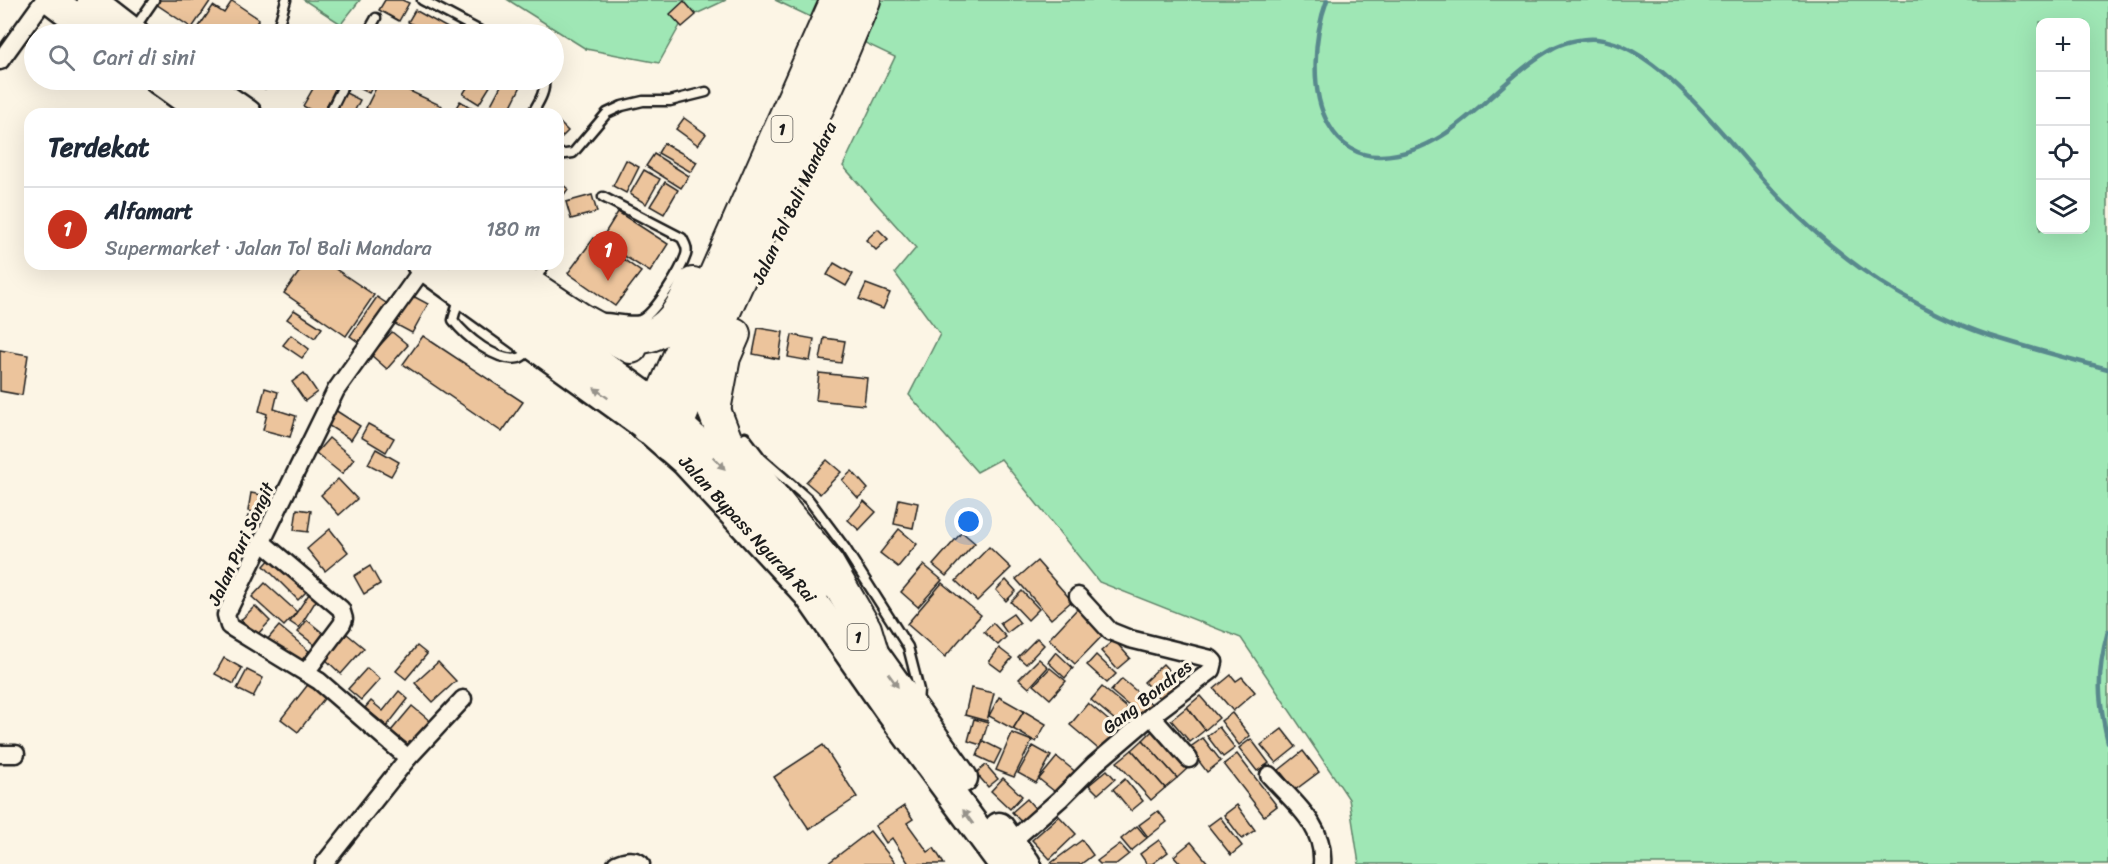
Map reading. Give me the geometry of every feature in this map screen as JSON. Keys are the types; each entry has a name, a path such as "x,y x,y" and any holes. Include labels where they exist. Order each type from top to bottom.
{"highway":[{"path":"52,0 84,24"},
{"path":"91,0 122,24"},
{"name":"Jalan Tol Bali Mandara","path":"818,0 823,67"},
{"name":"Jalan Tol Bali Mandara","path":"714,410 724,357 792,206 837,0"},
{"name":"Jalan Tol Bali Mandara","path":"507,270 531,284 574,329 612,337 642,337 667,326 680,310 864,0"},
{"name":"Jalan Tol Bali Mandara","path":"663,425 823,67 885,0"},
{"name":"1","path":"763,202 823,67"},
{"path":"184,90 231,108"},
{"name":"Jalan Bypass Ngurah Rai","path":"430,270 536,346 663,425 745,490 816,575 857,635 871,649 916,712 1003,860"},
{"name":"1","path":"483,270 531,284"},
{"name":"Jalan Tol Bali Mandara","path":"612,337 635,350 645,351 706,325"},
{"name":"Jalan Tol Bali Mandara","path":"706,325 712,369 714,410 726,441 828,565 850,586 871,649"},
{"name":"Jalan Bypass Ngurah Rai","path":"574,329 663,425 732,509 807,594 889,710 1003,860"}],"street":[{"path":"27,24 44,0"},
{"path":"0,61 24,28"},
{"name":"Jalan Puri Songit","path":"408,758 319,681 229,626 226,622 226,615 336,390 420,270"},
{"path":"262,543 343,613 342,624 306,672"},
{"name":"Gang Bondres","path":"1003,860 1095,764 1151,716 1212,670 1214,662 1211,659 1130,639 1110,631 1078,596"},
{"path":"324,864 408,758 463,699"},
{"path":"1151,716 1189,759"},
{"path":"1269,775 1313,825 1320,839 1322,864"},
{"path":"616,864 622,861 637,861 641,864"}],"lane":[{"path":"139,24 154,0"},
{"path":"279,24 286,0"},
{"path":"422,0 467,24"},
{"path":"373,24 376,18"},
{"path":"332,108 341,90"},
{"path":"536,108 544,90"},
{"path":"564,154 573,153 607,113 622,106 642,101 670,101 706,92"},
{"path":"574,329 639,320 651,313 686,256 687,246 681,238 603,197"},
{"path":"745,437 761,458 809,500 850,586 908,647 919,690 916,712"}],"green space":[{"path":"304,0 360,0 341,24"},
{"path":"508,0 726,0 683,20 659,63 586,49 564,35 564,24 546,24"},
{"path":"775,0 2108,0 2108,864 1359,864 1349,799 1241,638 1099,582 1001,459 977,472 909,395 940,334 895,273 916,248 843,166 895,57"}],"building":[{"path":"159,0 211,0 195,24 186,24 156,4"},
{"path":"385,0 402,0 409,3 399,21 379,10"},
{"path":"232,1 259,19 256,24 201,24 213,6 224,13"},
{"path":"684,1 696,15 682,27 670,14"},
{"path":"415,10 440,24 412,24 408,22"},
{"path":"312,90 335,90 325,108 303,106"},
{"path":"375,90 408,90 442,106 441,108 366,108"},
{"path":"466,90 488,90 479,104 463,94"},
{"path":"499,90 519,90 510,108 489,108"},
{"path":"344,92 360,100 356,108 337,108"},
{"path":"460,101 472,108 456,108"},
{"path":"684,118 706,134 698,145 676,129"},
{"path":"664,143 697,162 691,172 658,153"},
{"path":"654,154 689,176 681,188 646,166"},
{"path":"626,160 639,167 626,193 613,186"},
{"path":"644,170 660,179 646,204 630,194"},
{"path":"665,182 678,190 664,214 650,206"},
{"path":"592,195 597,212 571,219 566,202"},
{"path":"618,212 668,244 650,272 600,241"},
{"path":"878,229 888,239 876,250 866,240"},
{"path":"594,238 641,272 615,306 568,273"},
{"path":"834,263 853,274 846,286 827,275"},
{"path":"301,270 337,270 374,295 346,336 284,293"},
{"path":"866,284 890,293 883,309 859,299"},
{"path":"411,295 428,304 412,333 395,324"},
{"path":"377,297 389,305 361,344 350,336"},
{"path":"294,310 322,328 315,338 287,319"},
{"path":"758,328 783,332 779,359 753,354"},
{"path":"392,332 408,345 387,369 371,355"},
{"path":"291,335 309,349 302,358 283,345"},
{"path":"792,335 814,339 810,361 788,357"},
{"path":"423,336 523,402 502,432 403,364"},
{"path":"824,338 845,341 841,363 820,360"},
{"path":"0,350 28,355 22,395 0,391"},
{"path":"304,373 317,392 305,401 292,382"},
{"path":"819,373 867,378 864,405 816,400"},
{"path":"265,388 278,392 274,409 296,416 290,437 263,430 267,414 259,411"},
{"path":"335,410 360,426 351,440 326,424"},
{"path":"368,424 394,438 386,452 361,437"},
{"path":"329,438 354,459 342,474 316,453"},
{"path":"376,449 399,462 391,476 368,464"},
{"path":"827,460 841,472 820,494 806,482"},
{"path":"852,471 868,489 858,498 842,480"},
{"path":"338,479 357,499 339,515 321,495"},
{"path":"251,493 272,497 269,515 248,511"},
{"path":"899,499 918,503 913,528 894,524"},
{"path":"864,501 876,512 859,530 848,520"},
{"path":"297,509 311,511 308,532 294,530"},
{"path":"248,516 263,522 259,532 244,526"},
{"path":"330,529 348,552 325,571 307,549"},
{"path":"899,529 917,544 898,567 880,553"},
{"path":"962,532 975,543 946,576 933,565"},
{"path":"989,547 1011,568 977,601 956,581"},
{"path":"272,557 306,592 298,600 264,566"},
{"path":"1037,561 1072,601 1051,619 1016,579"},
{"path":"924,565 942,580 918,607 901,592"},
{"path":"370,566 380,584 364,594 354,576"},
{"path":"1006,580 1016,591 1006,601 996,590"},
{"path":"265,583 297,612 284,626 252,597"},
{"path":"942,583 981,615 945,657 907,624"},
{"path":"1022,591 1039,609 1028,620 1011,602"},
{"path":"309,594 317,599 299,628 290,622"},
{"path":"255,606 270,621 257,635 241,620"},
{"path":"1077,609 1104,634 1075,664 1049,639"},
{"path":"1013,614 1020,623 1007,633 1000,623"},
{"path":"307,620 329,638 320,649 298,632"},
{"path":"993,623 1006,637 998,645 984,632"},
{"path":"279,626 309,651 298,665 267,640"},
{"path":"347,634 364,648 341,674 325,659"},
{"path":"1037,638 1044,645 1026,664 1018,657"},
{"path":"1114,640 1130,658 1117,669 1101,651"},
{"path":"417,646 427,654 406,679 396,671"},
{"path":"999,648 1012,658 1001,671 989,662"},
{"path":"1056,652 1073,668 1065,678 1048,662"},
{"path":"1096,655 1116,674 1107,683 1087,665"},
{"path":"224,658 242,668 234,684 215,674"},
{"path":"1039,659 1048,667 1029,688 1019,679"},
{"path":"438,662 456,681 433,702 415,683"},
{"path":"1163,664 1184,686 1165,704 1144,682"},
{"path":"367,668 380,679 361,700 348,689"},
{"path":"1050,668 1066,681 1050,699 1034,685"},
{"path":"247,670 263,678 253,697 237,689"},
{"path":"1231,675 1236,681 1242,677 1255,692 1233,711 1214,689"},
{"path":"1122,679 1154,706 1143,718 1111,691"},
{"path":"310,682 327,695 298,732 281,719"},
{"path":"1102,687 1138,717 1127,730 1091,700"},
{"path":"971,688 994,693 987,721 965,715"},
{"path":"399,691 408,699 387,726 365,708 371,701 383,711"},
{"path":"1200,696 1219,718 1205,730 1187,707"},
{"path":"999,697 1024,711 1013,729 989,716"},
{"path":"1088,703 1121,731 1103,753 1070,725"},
{"path":"412,706 430,721 409,745 391,731"},
{"path":"1187,707 1205,730 1190,742 1171,720"},
{"path":"1024,711 1046,724 1036,742 1013,729"},
{"path":"1232,713 1250,736 1239,745 1221,721"},
{"path":"974,719 988,723 981,745 968,741"},
{"path":"1219,727 1235,748 1223,757 1207,736"},
{"path":"1154,729 1188,768 1177,778 1143,740"},
{"path":"1282,729 1296,747 1276,763 1261,745"},
{"path":"1012,733 1032,741 1014,777 996,770"},
{"path":"1203,738 1221,761 1207,772 1189,748"},
{"path":"1251,739 1269,763 1257,771 1239,748"},
{"path":"1143,740 1177,778 1165,788 1132,750"},
{"path":"983,741 1001,750 994,764 977,756"},
{"path":"823,745 857,797 809,829 774,777"},
{"path":"1033,746 1051,756 1036,783 1018,773"},
{"path":"1132,750 1165,788 1151,800 1117,762"},
{"path":"1303,751 1319,772 1295,790 1279,770"},
{"path":"1237,754 1277,806 1264,816 1224,764"},
{"path":"1057,757 1077,773 1059,795 1039,779"},
{"path":"986,765 998,779 988,787 976,773"},
{"path":"1107,770 1115,779 1098,794 1089,785"},
{"path":"1003,778 1022,796 1010,809 991,791"},
{"path":"1125,779 1143,801 1131,811 1113,789"},
{"path":"1027,799 1039,813 1024,825 1012,812"},
{"path":"1237,805 1255,830 1242,839 1224,815"},
{"path":"904,806 913,819 907,823 928,852 934,848 944,864 909,864 892,838 886,843 875,826"},
{"path":"1158,811 1167,822 1148,837 1139,825"},
{"path":"1059,816 1076,834 1050,859 1032,840"},
{"path":"1220,817 1242,846 1231,855 1208,826"},
{"path":"1137,826 1147,838 1131,851 1121,839"},
{"path":"870,831 896,864 827,864"},
{"path":"1082,840 1093,855 1081,864 1051,863"},
{"path":"1159,840 1168,852 1152,864 1147,864 1140,854"},
{"path":"1191,842 1208,863 1181,864 1174,856"},
{"path":"1120,844 1129,854 1116,864 1100,864 1097,861"}],"waterway":[{"path":"1327,0 1317,46 1318,96 1333,132 1344,144 1357,152 1381,156 1407,152 1431,142 1453,129 1513,77 1555,47 1576,40 1592,39 1622,46 1648,61 1673,82 1698,106 1799,217 1880,282 1918,304 1976,331 2108,369"},
{"path":"2108,631 2100,674 2100,700 2108,742"}],"place":[{"name":"Alfamart","path":"608,281"}]}
